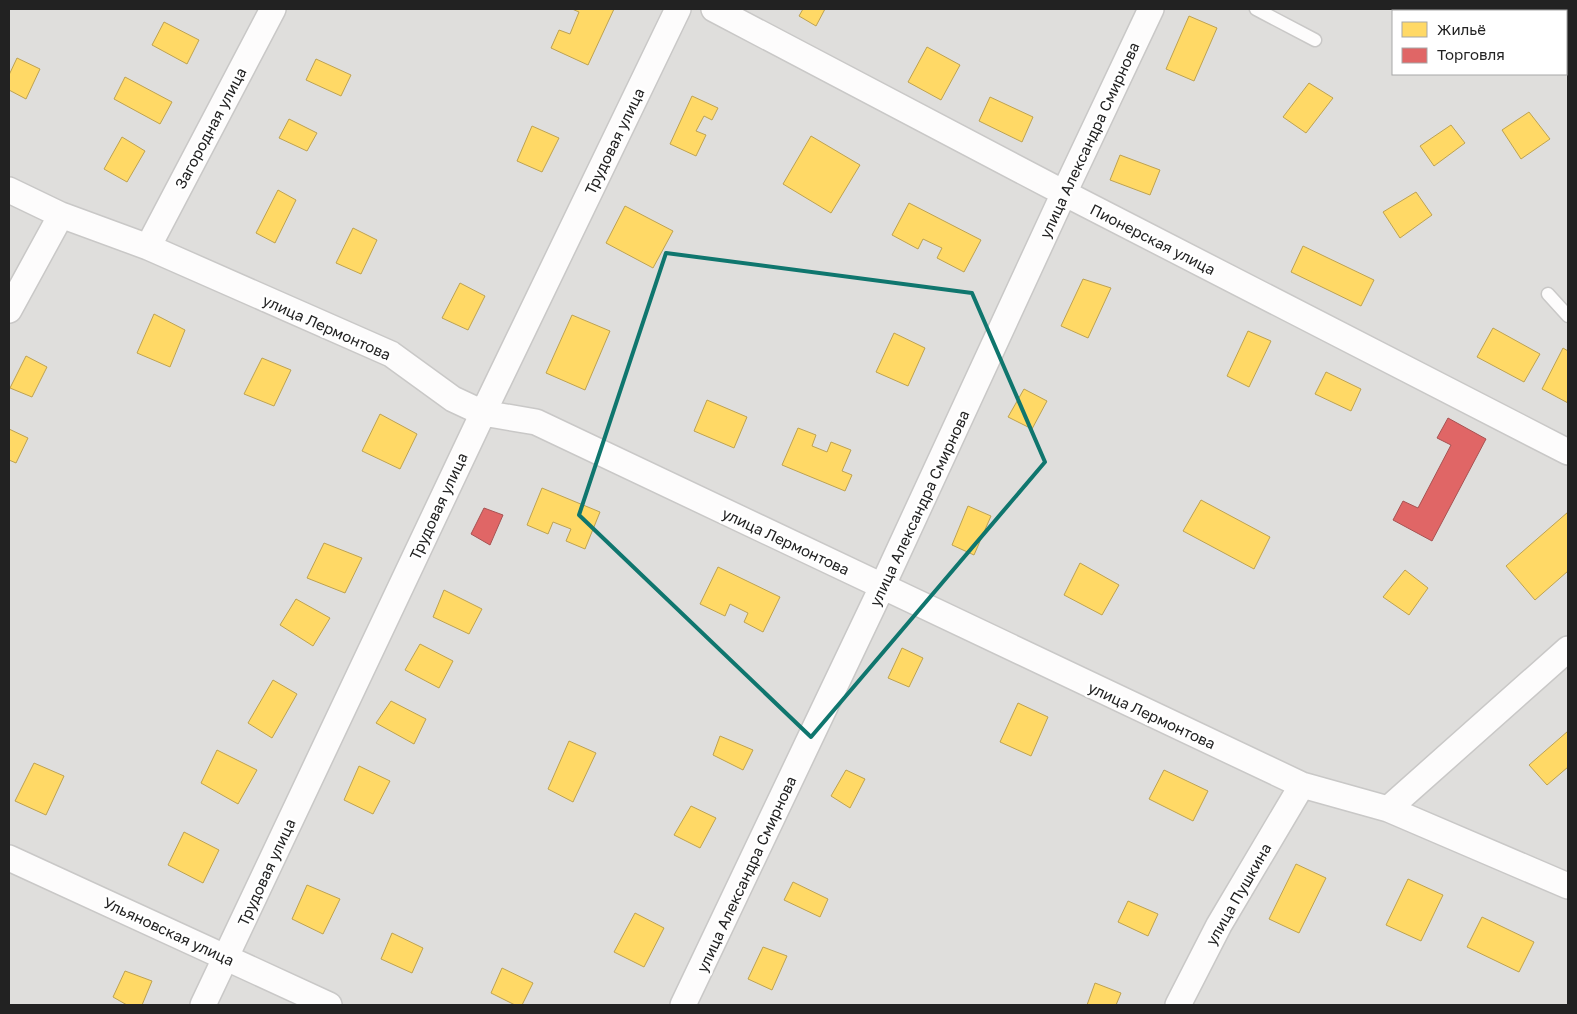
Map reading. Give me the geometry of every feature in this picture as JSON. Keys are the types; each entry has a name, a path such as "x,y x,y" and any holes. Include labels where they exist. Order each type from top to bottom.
{"street":[{"name":"Загородная улица","path":"148,247 273,9"},
{"name":"Трудовая улица","path":"203,1005 482,413 678,9"},
{"name":"Пионерская улица","path":"714,9 1064,193 1568,452"},
{"name":"улица Александра Смирнова","path":"683,1005 882,587 1064,193 1152,9"},
{"name":"улица Лермонтова","path":"9,190 61,215 148,247 391,354 454,400 482,413 536,422 1302,786 1388,808 1568,886"},
{"path":"9,310 61,215"},
{"path":"1388,808 1568,649"},
{"name":"улица Пушкина","path":"1178,1005 1219,925 1302,786"},
{"name":"Ульяновская улица","path":"9,858 329,1005"}],"lane":[{"path":"1256,9 1315,40"},
{"path":"1548,294 1568,316"}],"highlighted area":[{"path":"666,253 972,293 1045,462 811,737 579,515"}],"shaded area":[{"path":"9,9 1568,9 1568,1005 9,1005"}],"building: Жильё":[{"path":"572,9 614,9 588,65 551,48 559,30 570,34 579,12"},
{"path":"803,9 825,9 816,26 799,16"},
{"path":"1189,16 1217,28 1194,81 1166,69"},
{"path":"164,22 199,40 187,64 152,45"},
{"path":"927,47 960,65 941,100 908,82"},
{"path":"17,58 40,69 26,99 9,90 9,75"},
{"path":"316,59 351,75 341,96 306,80"},
{"path":"125,77 172,102 160,124 114,99"},
{"path":"1309,83 1333,98 1306,133 1283,117"},
{"path":"692,96 718,108 712,120 704,116 696,131 706,135 696,156 670,144"},
{"path":"990,97 1033,117 1022,142 979,121"},
{"path":"1529,112 1550,139 1521,159 1502,130"},
{"path":"289,119 317,133 307,151 279,138"},
{"path":"1451,125 1465,143 1434,166 1420,146"},
{"path":"532,126 559,138 542,172 517,161"},
{"path":"811,136 860,165 831,213 783,184"},
{"path":"122,137 145,151 127,182 104,169"},
{"path":"1120,155 1160,170 1150,195 1110,180"},
{"path":"278,190 296,200 275,243 256,233"},
{"path":"1416,192 1432,215 1400,238 1383,212"},
{"path":"909,203 981,240 964,272 937,258 942,248 923,239 918,249 892,235"},
{"path":"625,206 673,231 653,268 606,243"},
{"path":"353,228 377,240 361,274 336,263"},
{"path":"1303,246 1374,280 1361,306 1291,272"},
{"path":"1083,279 1111,288 1088,338 1061,326"},
{"path":"460,283 485,296 468,330 442,318"},
{"path":"154,314 185,330 170,367 137,353"},
{"path":"572,315 610,331 585,390 546,373"},
{"path":"1493,328 1540,354 1524,382 1477,357"},
{"path":"1248,331 1271,341 1249,387 1227,376"},
{"path":"894,333 925,348 908,386 876,372"},
{"path":"1563,348 1568,351 1568,403 1542,389"},
{"path":"26,356 47,367 32,397 10,388"},
{"path":"262,358 291,370 274,406 244,394"},
{"path":"1326,372 1361,389 1351,411 1315,394"},
{"path":"1024,389 1047,401 1032,429 1008,417"},
{"path":"707,400 747,417 734,448 694,431"},
{"path":"380,414 417,434 400,469 362,451"},
{"path":"798,428 816,435 812,446 827,452 831,442 851,450 842,471 852,475 845,491 782,465"},
{"path":"9,429 28,438 16,463 9,460"},
{"path":"542,488 600,512 585,549 566,541 571,529 553,522 548,534 527,525"},
{"path":"1201,500 1270,537 1254,569 1183,531"},
{"path":"968,506 991,516 974,555 952,545"},
{"path":"1568,512 1568,571 1535,600 1506,566"},
{"path":"324,543 362,558 345,593 307,578"},
{"path":"1080,563 1119,585 1102,615 1064,595"},
{"path":"718,567 780,597 763,632 744,622 748,613 730,604 725,616 700,604"},
{"path":"1405,570 1428,588 1409,615 1383,597"},
{"path":"444,590 482,609 469,634 433,617"},
{"path":"296,599 330,618 313,646 280,625"},
{"path":"420,644 453,661 439,688 405,670"},
{"path":"902,648 923,658 909,687 888,678"},
{"path":"273,680 297,694 272,738 248,723"},
{"path":"391,701 426,719 414,744 376,723"},
{"path":"1018,703 1048,717 1031,756 1000,742"},
{"path":"1568,731 1568,767 1547,785 1529,765"},
{"path":"720,736 753,750 743,770 713,755"},
{"path":"569,741 596,753 573,802 548,789"},
{"path":"217,750 257,770 238,804 201,783"},
{"path":"34,763 64,776 46,815 15,801"},
{"path":"359,766 390,781 373,814 344,800"},
{"path":"846,770 865,779 850,808 831,796"},
{"path":"1164,770 1208,791 1193,821 1149,799"},
{"path":"691,806 716,818 700,848 674,835"},
{"path":"184,832 219,850 203,883 168,865"},
{"path":"1296,864 1326,878 1299,933 1269,919"},
{"path":"1408,879 1443,895 1421,941 1386,925"},
{"path":"793,882 828,899 820,917 784,900"},
{"path":"307,885 340,899 323,934 292,919"},
{"path":"1128,901 1158,914 1148,936 1118,922"},
{"path":"635,913 664,928 644,967 614,952"},
{"path":"1482,917 1534,942 1519,972 1467,947"},
{"path":"392,933 423,948 412,973 381,959"},
{"path":"763,947 787,956 772,990 748,979"},
{"path":"502,968 533,983 522,1005 515,1005 491,993"},
{"path":"125,971 152,981 142,1005 127,1005 113,997"},
{"path":"1095,983 1121,993 1116,1005 1087,1005"}],"building: Торговля":[{"path":"1448,418 1486,439 1432,541 1393,520 1403,501 1418,508 1451,445 1437,438"},
{"path":"484,508 503,515 490,545 471,534"}]}
